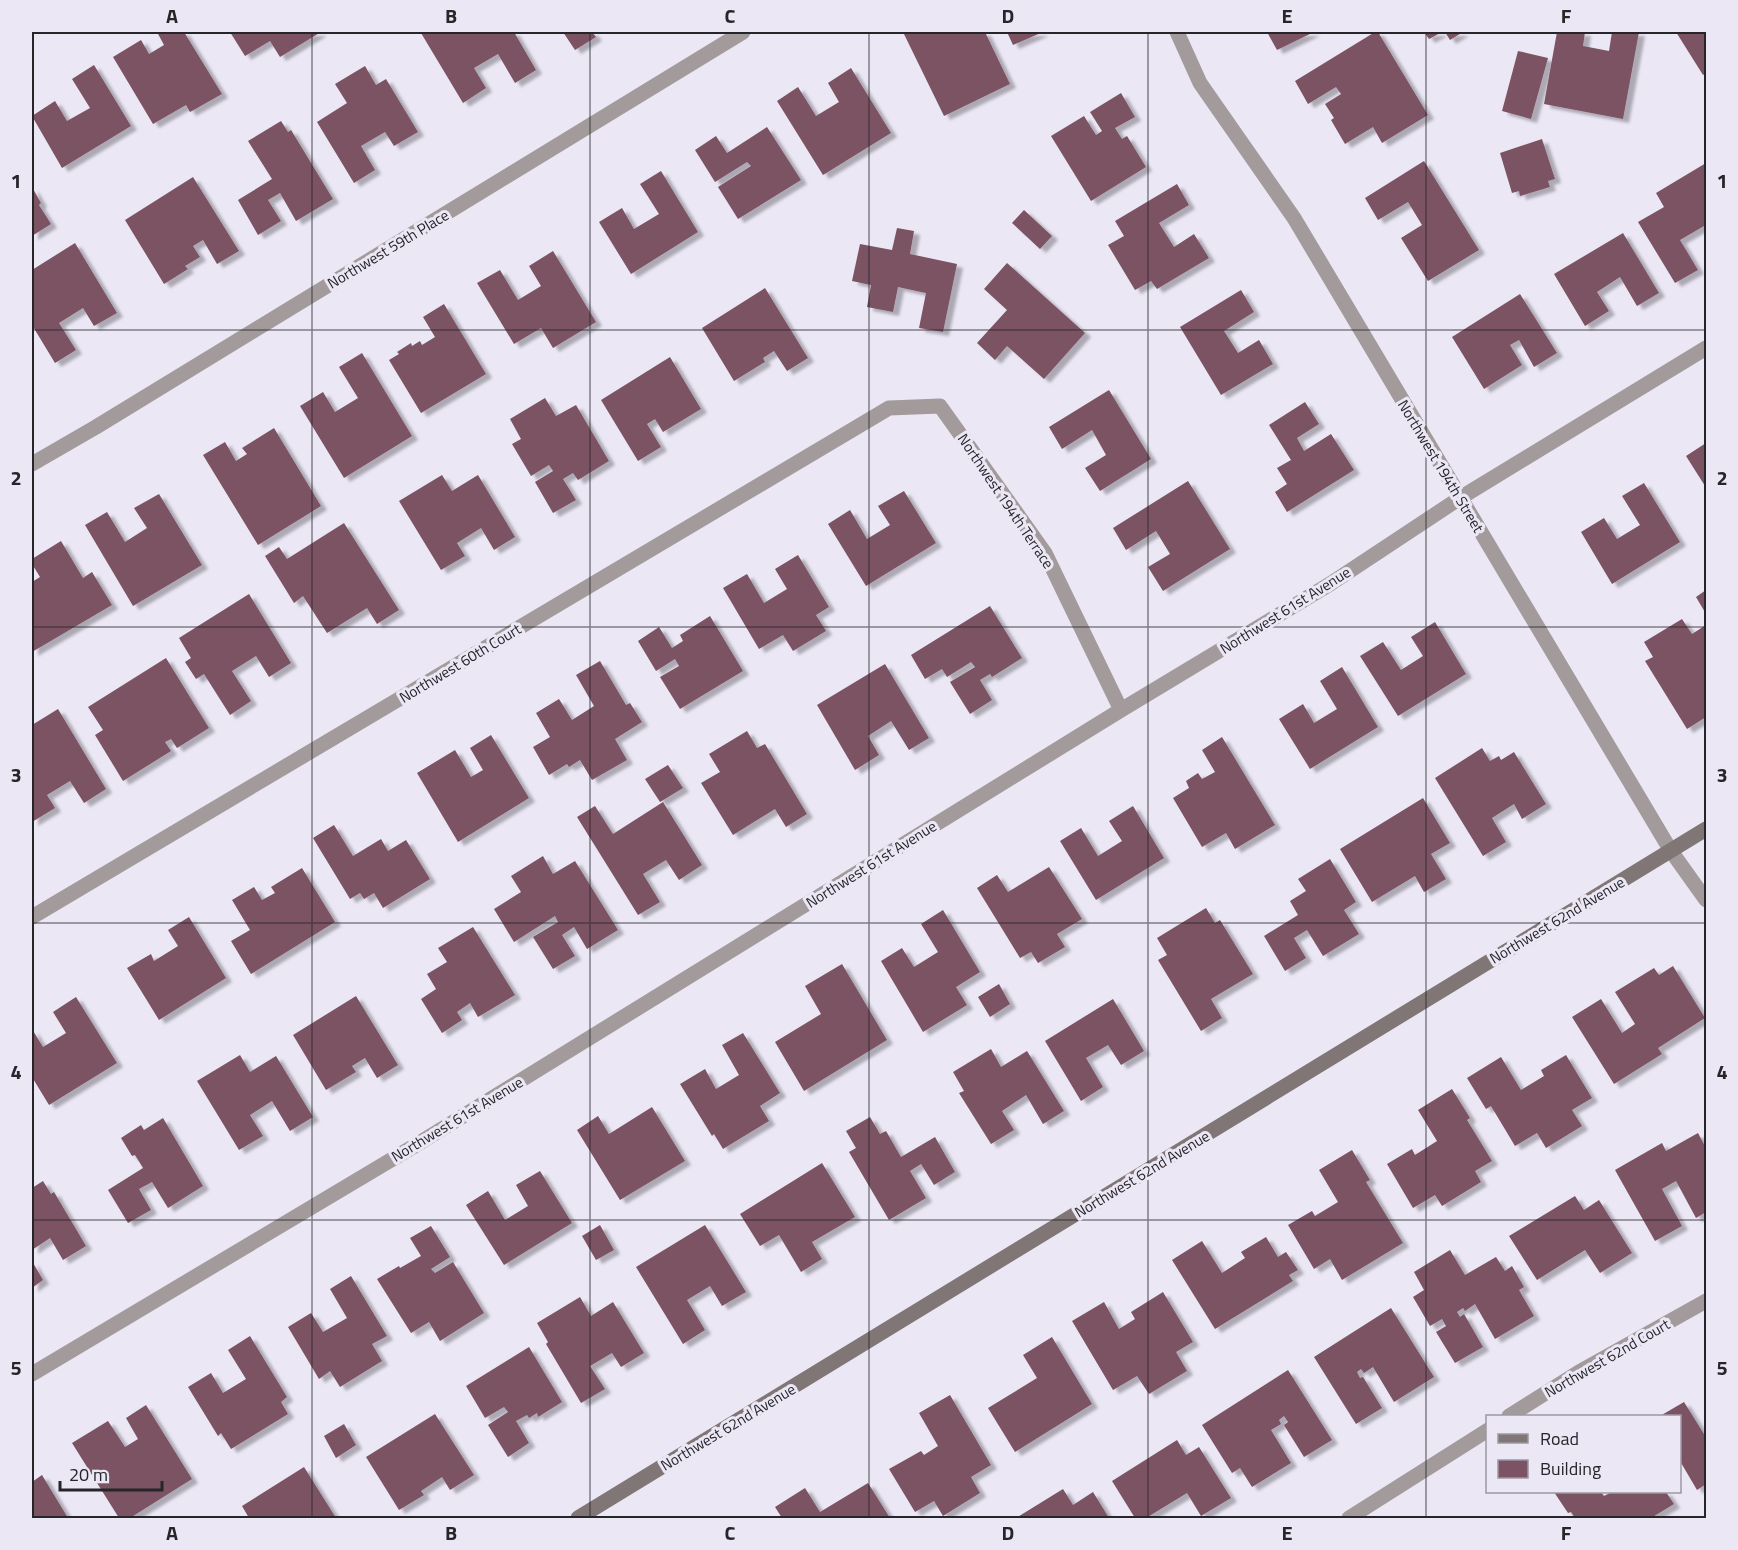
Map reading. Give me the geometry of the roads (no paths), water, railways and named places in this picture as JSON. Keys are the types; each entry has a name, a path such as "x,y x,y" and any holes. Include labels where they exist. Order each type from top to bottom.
{"street":[{"name":"Northwest 59th Place","path":"32,464 744,32"},
{"name":"Northwest 194th Street","path":"1178,32 1200,84 1294,218 1671,851 1707,900"},
{"name":"Northwest 61st Avenue","path":"32,1374 416,1145 1121,710 1330,584 1460,498 1707,348"},
{"name":"Northwest 194th Terrace","path":"889,408 940,406 1045,553 1121,710"},
{"name":"Northwest 60th Court","path":"32,917 889,408"},
{"name":"Northwest 62nd Avenue","path":"578,1518 1707,829"},
{"name":"Northwest 62nd Court","path":"1511,1415 1579,1372 1707,1301"},
{"path":"1349,1518 1486,1431"}]}
